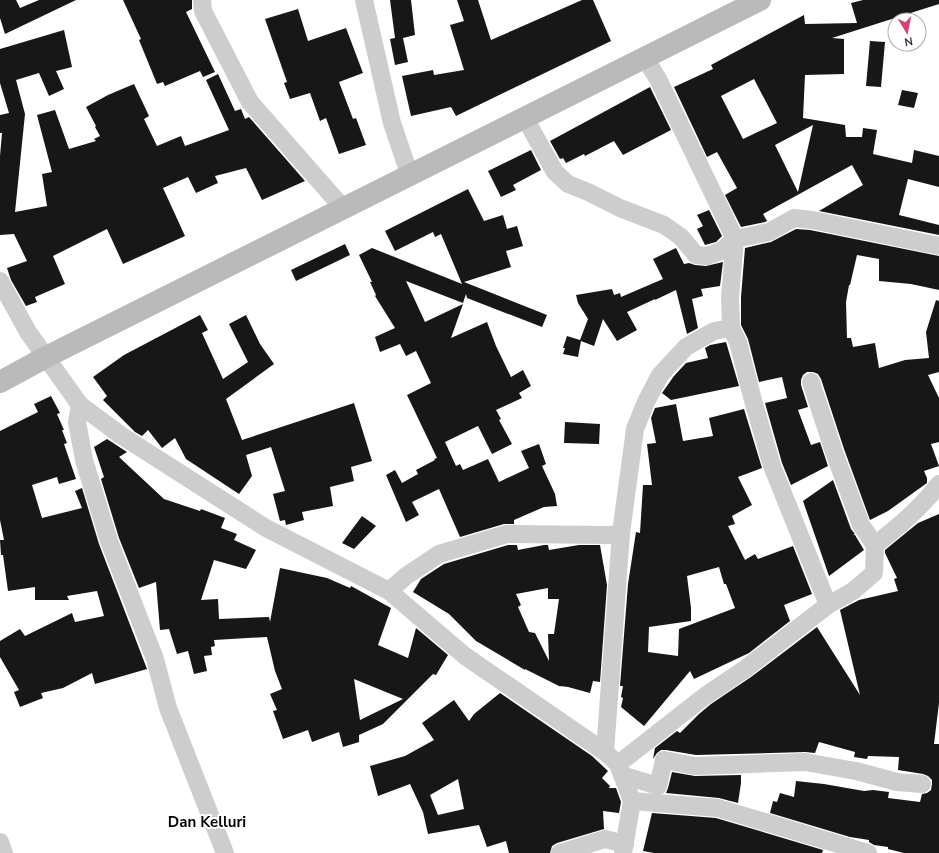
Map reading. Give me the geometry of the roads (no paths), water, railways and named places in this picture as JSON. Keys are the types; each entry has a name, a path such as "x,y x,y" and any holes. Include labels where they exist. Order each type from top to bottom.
{"main road":[{"path":"0,382 46,357 760,0"}],"street":[{"path":"202,0 203,11 250,102 343,208"},
{"path":"364,0 392,123 410,176"},
{"path":"645,58 658,80 735,239 730,297 731,328 738,342 772,466 828,605"},
{"path":"525,118 555,172 568,184 620,208 664,225 681,237 696,255 707,256 721,251 735,239 769,232 794,218 939,246"},
{"path":"0,281 28,332 80,405 122,436 266,528 389,591 465,656 615,763 658,786 664,760 695,766 805,762 856,770 897,782 922,784"},
{"path":"560,853 605,839 624,848 632,801 615,763 621,533 635,429 646,402 660,375 686,347 714,331 731,328"},
{"path":"615,763 705,696 745,669 828,605 853,591 874,572 875,545 861,525 834,452 811,382"},
{"path":"80,405 77,422 84,460 108,541 155,659 168,708 225,853"},
{"path":"875,545 908,519 939,484"},
{"path":"389,591 406,576 439,554 507,534 611,535 621,533"},
{"path":"632,801 718,808 868,853"},
{"path":"0,842 4,853"}],"district":[{"name":"Dan Kelluri","path":"207,822"}]}
